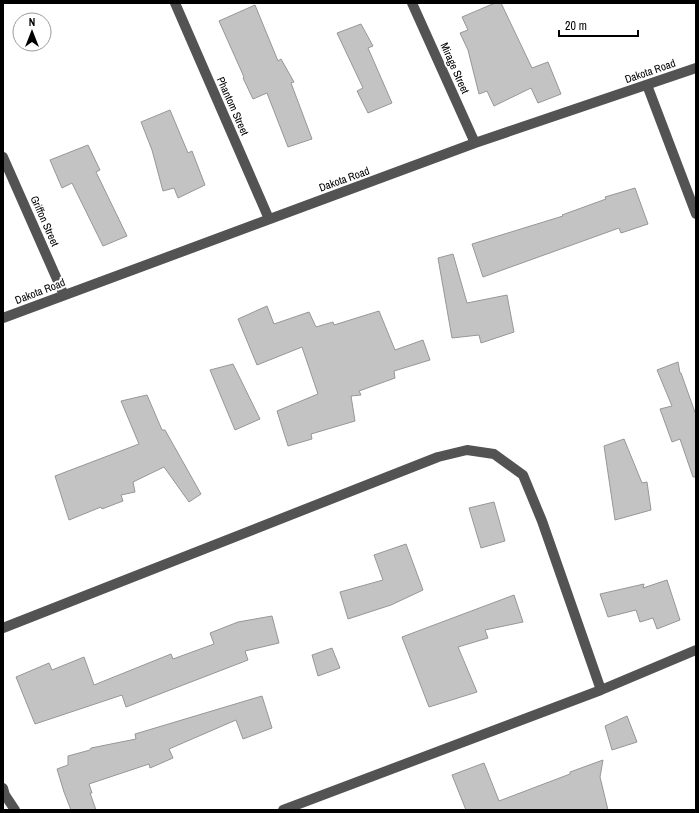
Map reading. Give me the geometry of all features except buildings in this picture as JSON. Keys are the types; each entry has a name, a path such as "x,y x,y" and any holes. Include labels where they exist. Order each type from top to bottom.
{"street":[{"name":"Phantom Street","path":"175,3 269,220"},
{"name":"Mirage Street","path":"412,3 475,143"},
{"name":"Dakota Road","path":"3,318 64,294 269,220 475,143 696,68"},
{"path":"647,85 696,214"},
{"name":"Griffon Street","path":"3,157 64,294"},
{"path":"3,628 438,458 467,450 494,454 523,475 542,521 601,690"},
{"path":"282,810 601,690 696,650"},
{"path":"3,788 5,795 15,810"}]}
